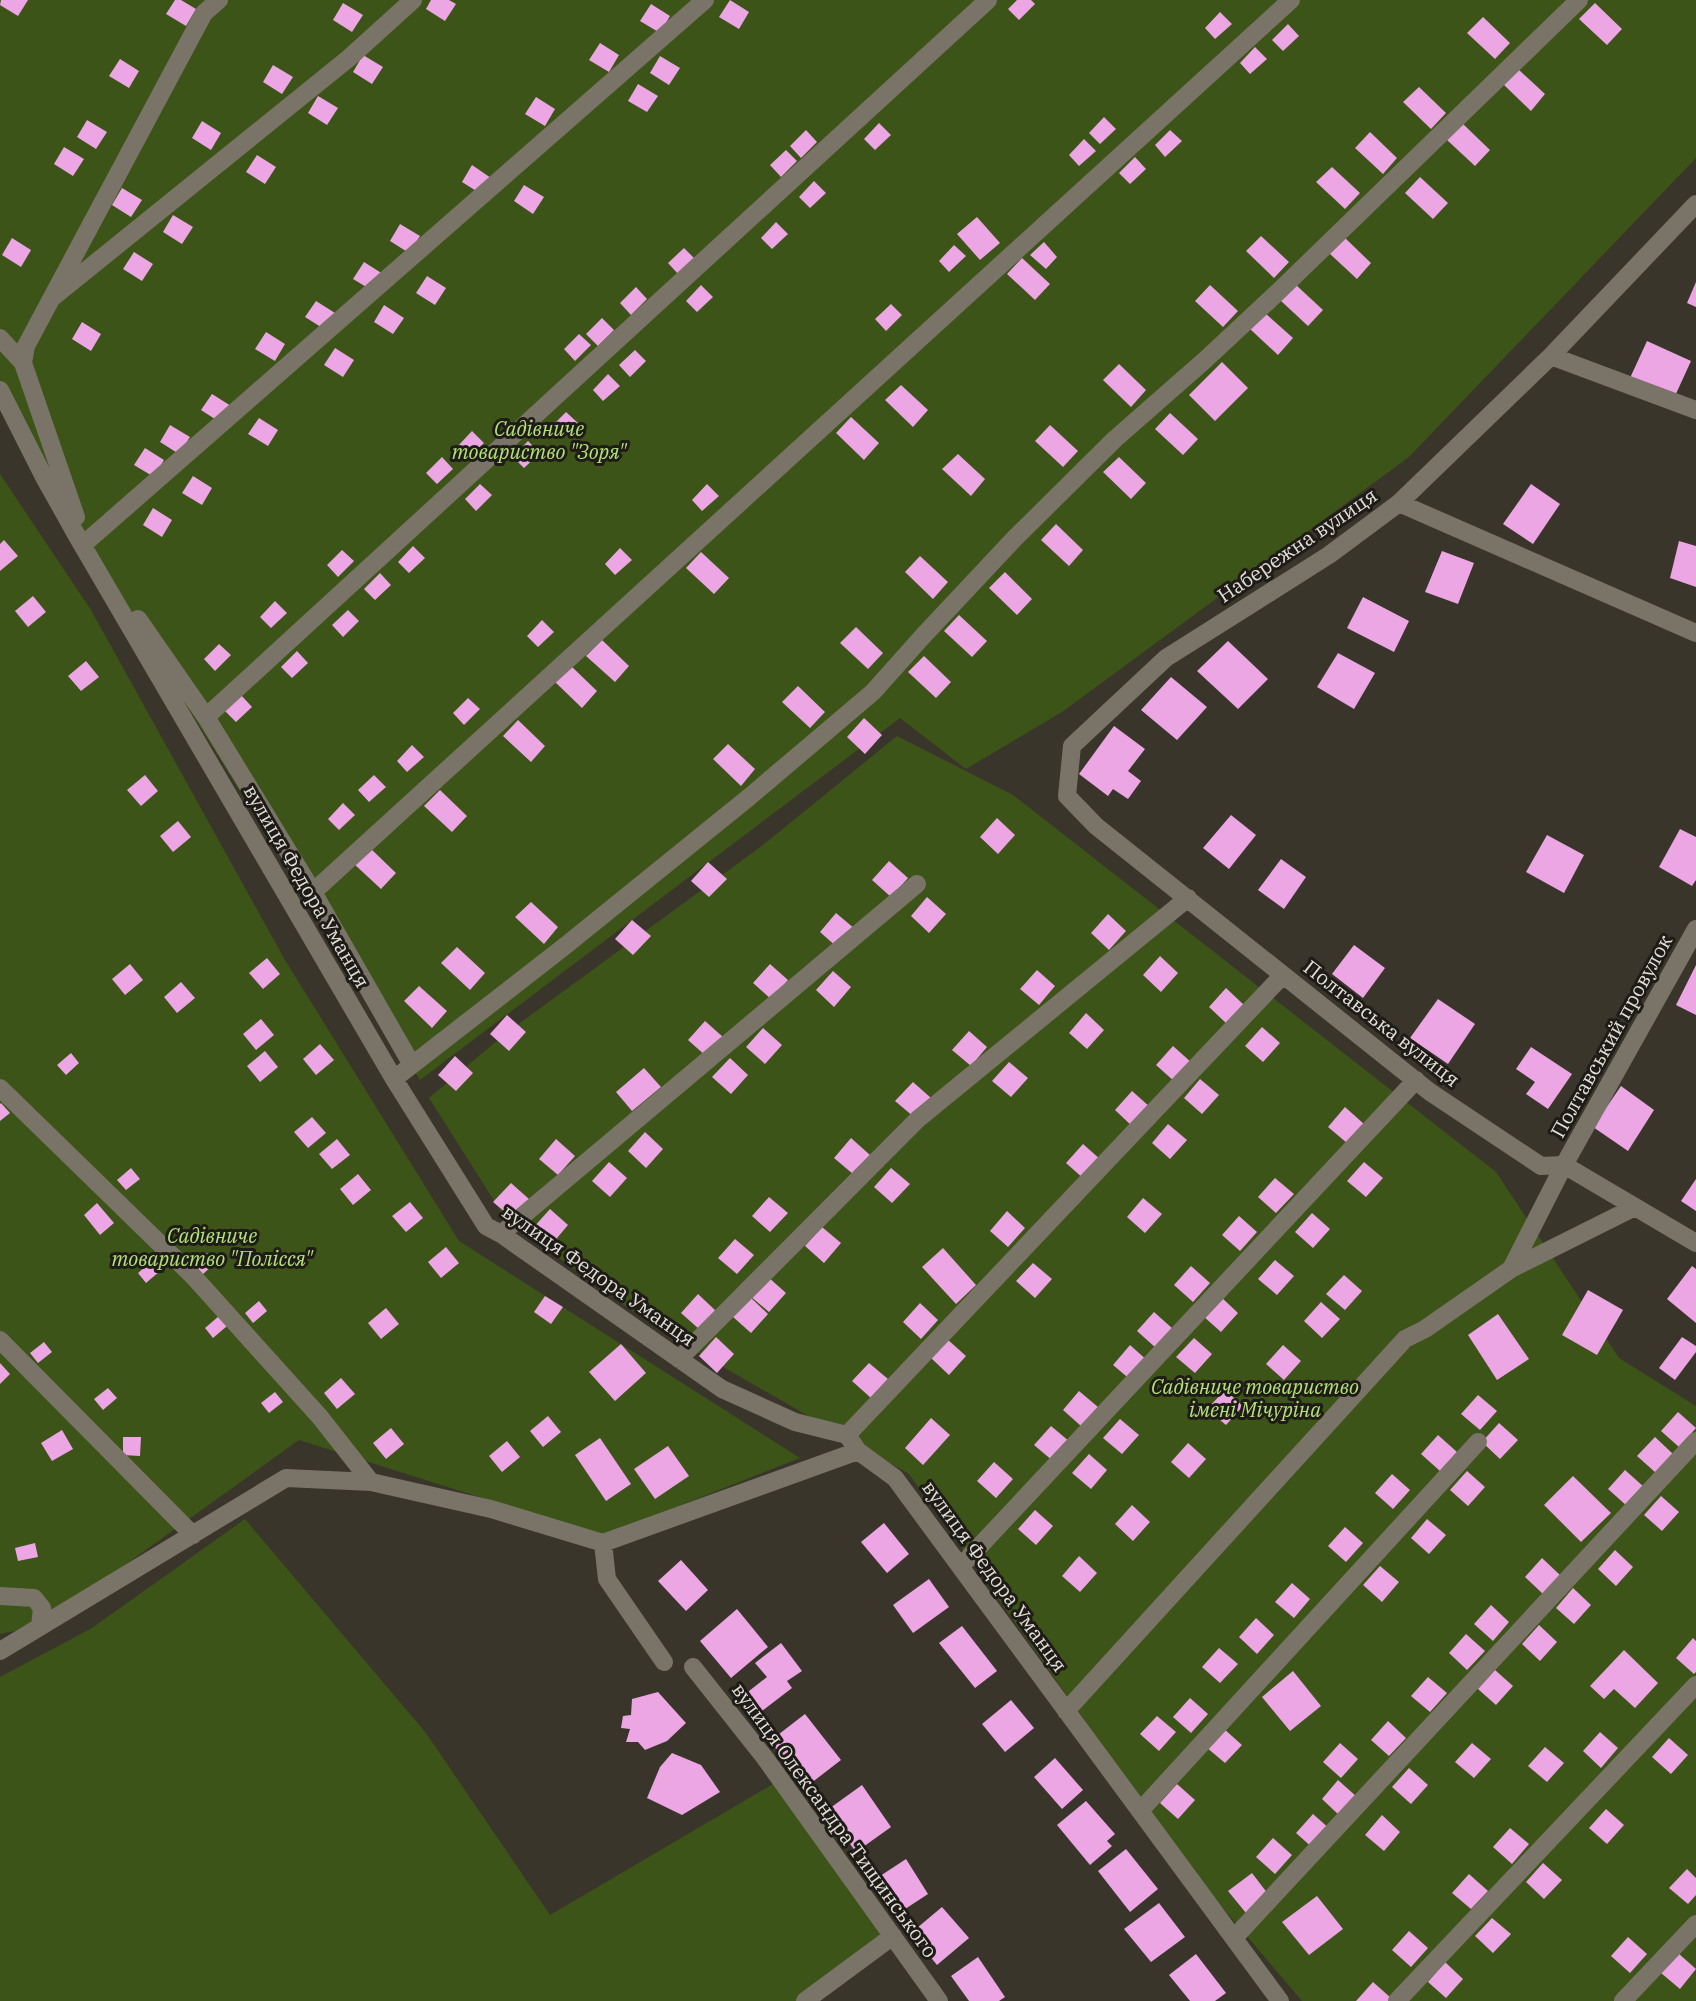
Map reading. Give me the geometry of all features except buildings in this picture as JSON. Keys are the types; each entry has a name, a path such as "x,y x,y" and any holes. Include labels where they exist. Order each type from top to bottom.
{"street":[{"path":"23,363 26,346 204,13 219,0"},
{"path":"51,298 349,58 413,0"},
{"path":"85,543 705,0"},
{"path":"206,717 988,0"},
{"path":"313,892 1291,0"},
{"path":"394,1079 566,946 748,798 873,692 922,636 1014,539 1114,439 1205,360 1279,291 1579,0"},
{"name":"Набережна вулиця","path":"1067,795 1072,746 1166,658 1329,555 1399,503 1551,356 1696,204"},
{"path":"0,338 23,363 85,543 206,717 313,892 412,1065"},
{"path":"1551,356 1696,410"},
{"name":"вулиця Федора Уманця","path":"0,390 77,536 394,1079 486,1226 501,1234 722,1389 795,1422 847,1435 858,1451 895,1478 1280,2001"},
{"path":"1399,503 1696,633"},
{"name":"Полтавська вулиця","path":"1067,795 1096,826 1416,1080 1542,1166 1564,1165 1696,1243"},
{"path":"501,1234 917,884"},
{"path":"679,1359 918,1119 1188,898"},
{"name":"Полтавський провулок","path":"1511,1269 1564,1165 1696,929"},
{"path":"847,1435 1283,975"},
{"path":"961,1566 1416,1080"},
{"path":"0,1088 193,1276 320,1417 371,1482"},
{"path":"1066,1711 1405,1339 1425,1329 1511,1269 1635,1207"},
{"path":"0,1340 193,1535"},
{"path":"1234,1938 1696,1441"},
{"path":"1140,1811 1478,1442"},
{"path":"0,1652 286,1478 371,1482 491,1509 603,1543 858,1451"},
{"path":"603,1543 607,1579 664,1662"},
{"path":"0,1596 34,1598 42,1608 40,1626"},
{"name":"вулиця Олександра Тищинського","path":"693,1666 765,1758 939,2001"},
{"path":"1397,2001 1696,1685"},
{"path":"1623,2001 1696,1924"},
{"path":"805,2001 892,1936"}],"green space":[{"name":"Садівниче товариство \"Зоря\"","path":"0,0 1696,0 1696,158 1409,457 1062,712 966,769 900,718 420,1080 44,477 0,390"},
{"name":"Садівниче товариство \"Полісся\"","path":"0,474 91,610 285,960 459,1241 800,1458 603,1536 299,1440 40,1626 0,1634"},
{"name":"Садівниче товариство імені Мічуріна","path":"897,736 1013,795 1496,1172 1619,1358 1696,1406 1696,2001 1302,2001 1195,1875 909,1474 659,1330 507,1221 429,1098 505,1034 763,845"},
{"path":"245,1519 426,1733 550,1915 778,1781 887,1937 800,2001 0,2001 0,1677 92,1628"}]}
